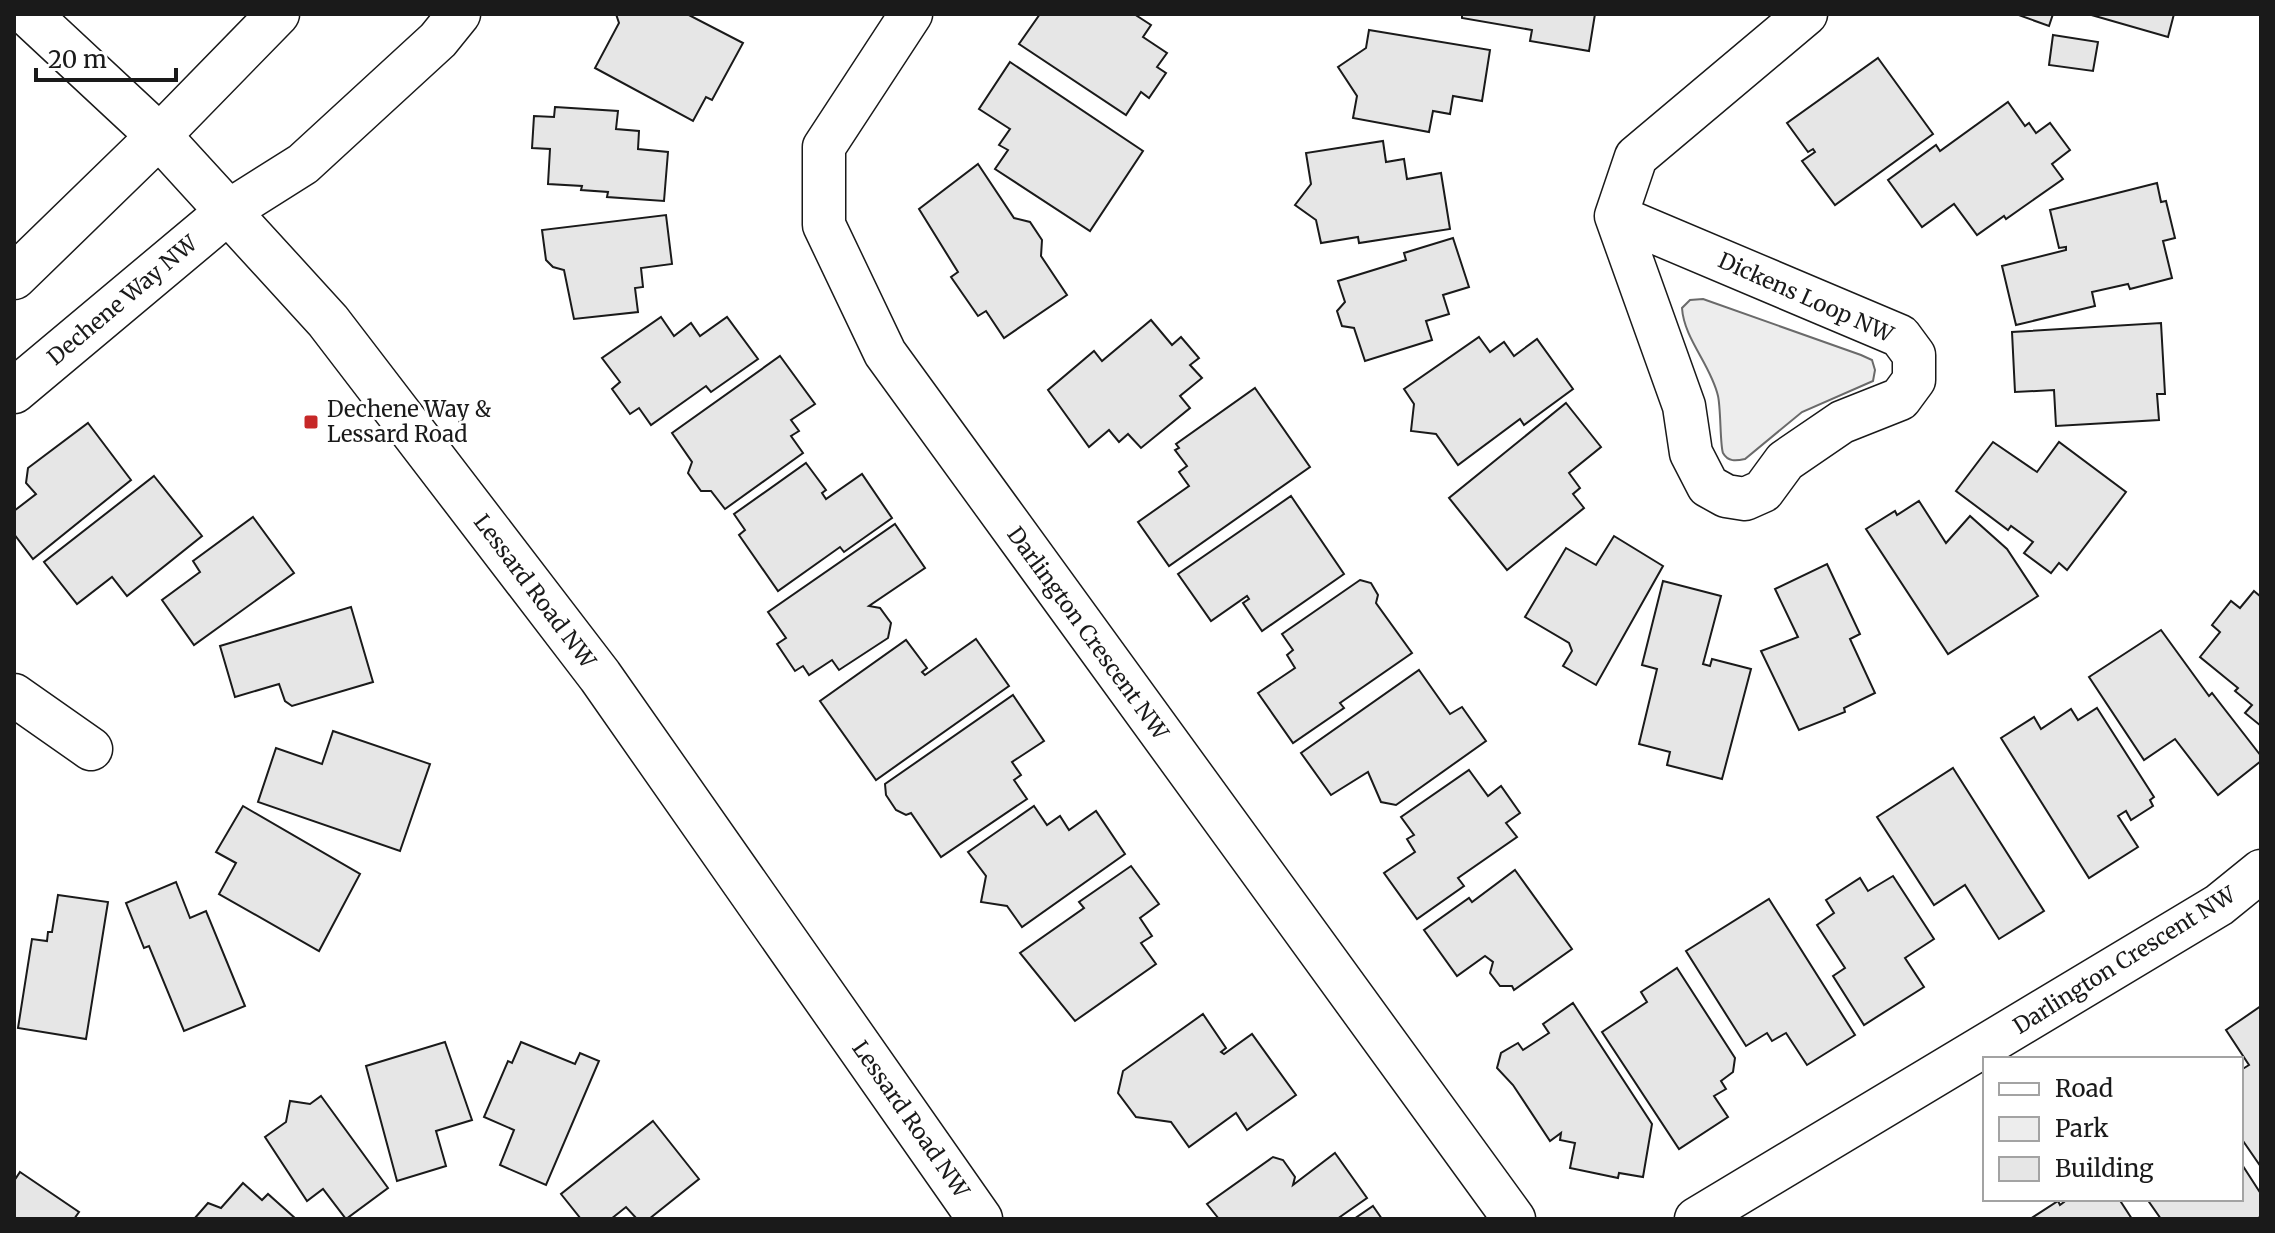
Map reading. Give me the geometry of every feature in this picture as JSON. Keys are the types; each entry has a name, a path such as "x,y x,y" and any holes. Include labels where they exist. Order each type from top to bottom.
{"main road":[{"name":"Lessard Road NW","path":"28,14 159,136 230,210 328,321 600,676 980,1219"},
{"path":"14,277 159,136"},
{"name":"Dechene Way NW","path":"14,391 230,210"}],"street":[{"path":"159,136 278,14"},
{"path":"230,210 303,164 438,40 459,14"},
{"name":"Darlington Crescent NW","path":"911,14 824,147 824,225 885,353 1514,1219"},
{"path":"1616,216 1636,157 1688,109 1806,14"},
{"name":"Dickens Loop NW","path":"1616,216 1900,336 1914,355 1914,380 1900,399 1842,422 1785,461 1763,491 1745,499 1726,496 1708,486 1691,453 1684,406 1616,216"},
{"path":"14,695 91,749"},
{"name":"Darlington Crescent NW","path":"1696,1219 2219,905 2261,871"}],"green space":[{"path":"1703,299 1872,360 1875,370 1873,381 1802,412 1745,459 1730,459 1722,449 1715,385 1687,330 1682,308 1690,300"}],"building":[{"path":"616,14 687,14 743,43 712,100 706,97 693,121 595,68 619,23"},
{"path":"1040,14 1134,14 1151,25 1143,37 1167,53 1157,67 1166,73 1149,98 1141,92 1126,115 1019,44"},
{"path":"1462,14 1595,14 1589,51 1530,41 1532,30 1462,18"},
{"path":"2016,14 2053,14 2049,26"},
{"path":"2088,14 2174,14 2168,37"},
{"path":"1369,30 1490,50 1482,101 1453,96 1450,114 1433,111 1429,132 1353,118 1357,96 1338,67 1366,48"},
{"path":"2053,35 2098,42 2093,71 2049,65"},
{"path":"1878,58 1933,134 1835,205 1802,161 1815,152 1813,149 1808,152 1787,123"},
{"path":"1010,62 1143,151 1090,231 995,169 1008,150 999,145 1010,129 979,109"},
{"path":"2008,102 2025,126 2029,123 2036,133 2050,123 2070,150 2052,164 2063,179 2006,219 2004,216 1977,235 1954,204 1922,227 1888,180 1936,145 1940,151"},
{"path":"555,107 618,111 616,129 639,131 638,149 668,152 664,201 607,197 608,192 581,190 582,186 548,184 550,149 532,148 534,116 554,117"},
{"path":"1383,141 1386,162 1404,159 1407,179 1441,173 1450,229 1359,243 1358,237 1321,243 1316,220 1295,205 1311,184 1306,153"},
{"path":"978,164 1014,218 1030,222 1042,240 1041,256 1067,295 1004,338 986,311 978,316 951,277 958,272 919,209"},
{"path":"2157,183 2161,202 2166,201 2175,238 2163,241 2172,278 2130,289 2128,284 2092,292 2095,306 2016,325 2002,266 2066,250 2066,247 2059,248 2050,210"},
{"path":"666,215 672,264 641,268 643,287 635,288 638,312 574,319 564,270 553,267 546,260 542,230"},
{"path":"1453,238 1469,287 1443,295 1449,314 1426,321 1432,340 1365,361 1354,328 1342,326 1337,311 1345,302 1338,281 1406,260 1404,253"},
{"path":"661,317 674,336 691,323 700,336 727,317 758,359 711,392 706,386 651,425 639,408 630,414 612,389 620,382 602,358"},
{"path":"1151,320 1172,345 1181,337 1199,358 1190,365 1202,378 1180,396 1190,408 1141,448 1128,434 1119,442 1109,430 1089,447 1048,390 1094,351 1102,361"},
{"path":"2161,323 2165,394 2157,394 2159,420 2056,426 2054,390 2015,392 2012,332"},
{"path":"1479,337 1490,352 1504,342 1514,356 1537,339 1573,389 1524,425 1520,419 1458,465 1436,434 1411,431 1414,404 1404,389"},
{"path":"780,356 815,404 791,420 799,431 791,436 803,453 725,509 711,491 701,491 688,473 692,462 672,433"},
{"path":"1255,388 1310,467 1169,566 1138,522 1189,486 1179,472 1187,466 1175,450 1179,448 1176,444"},
{"path":"1566,403 1601,447 1569,473 1580,488 1573,494 1584,508 1507,570 1449,498"},
{"path":"88,423 131,480 33,559 14,534 14,511 36,494 26,483 28,468"},
{"path":"1993,442 2037,472 2059,442 2126,492 2067,570 2059,563 2051,573 2024,553 2033,542 2011,526 2008,530 1956,491"},
{"path":"806,463 826,490 822,493 826,499 862,474 892,518 844,552 840,547 778,591 739,535 745,530 734,514"},
{"path":"154,476 202,536 127,596 112,577 77,604 44,562"},
{"path":"1291,496 1344,574 1262,631 1243,603 1249,599 1247,596 1211,621 1178,574"},
{"path":"1919,501 1946,543 1970,516 2007,549 2038,596 1948,654 1866,529"},
{"path":"253,517 294,573 194,645 162,600 200,572 193,561"},
{"path":"895,524 925,568 869,606 880,608 891,623 888,638 839,670 832,660 809,675 803,666 795,671 777,644 786,638 768,612"},
{"path":"1614,536 1663,566 1596,685 1563,666 1572,651 1569,643 1525,617 1566,548 1596,565"},
{"path":"1827,564 1860,634 1850,639 1875,693 1844,708 1845,712 1799,730 1761,651 1798,637 1775,589"},
{"path":"1360,580 1371,583 1378,595 1376,603 1412,653 1340,703 1344,708 1293,743 1258,693 1295,668 1287,655 1293,650 1282,634"},
{"path":"1663,581 1721,596 1703,664 1710,666 1712,659 1751,669 1722,779 1667,765 1670,752 1639,744 1657,669 1642,665"},
{"path":"2254,591 2261,597 2261,726 2245,713 2252,705 2235,691 2238,688 2200,657 2220,632 2212,625 2231,601 2240,608"},
{"path":"351,607 373,682 292,706 285,701 279,684 235,697 220,646"},
{"path":"2161,630 2209,696 2212,693 2261,756 2261,761 2218,795 2175,739 2144,760 2089,677"},
{"path":"976,639 1009,686 876,780 820,701 906,640 927,668 922,672 925,675"},
{"path":"1419,670 1450,714 1462,707 1486,741 1396,805 1381,802 1368,772 1331,795 1301,753"},
{"path":"1013,695 1044,741 1012,762 1021,775 1014,780 1027,799 941,857 911,813 906,815 896,810 886,795 885,784"},
{"path":"2097,708 2154,797 2150,800 2153,806 2131,820 2126,811 2118,816 2138,847 2089,878 2001,738 2034,717 2041,729 2071,709 2078,720"},
{"path":"333,731 430,764 400,851 258,802 276,748 322,764"},
{"path":"1953,768 2044,911 1999,939 1965,885 1934,905 1877,817"},
{"path":"1469,770 1488,796 1501,786 1520,813 1506,823 1517,837 1458,878 1464,886 1417,919 1384,873 1415,852 1407,839 1414,835 1401,817"},
{"path":"243,806 360,874 319,951 219,894 236,863 216,852"},
{"path":"1034,806 1047,825 1060,816 1069,830 1096,811 1125,854 1022,927 1007,906 981,902 986,876 968,852"},
{"path":"1131,866 1159,904 1140,918 1152,936 1141,943 1156,964 1075,1021 1020,953 1084,908 1079,902"},
{"path":"1515,870 1572,949 1514,990 1512,986 1500,986 1490,973 1493,962 1485,956 1457,976 1424,930 1469,898 1472,902"},
{"path":"1893,876 1934,939 1905,958 1924,987 1864,1025 1833,976 1845,968 1817,925 1834,913 1826,900 1860,878 1868,891"},
{"path":"176,882 190,918 206,911 245,1006 184,1031 149,946 144,948 126,903"},
{"path":"58,895 108,902 86,1039 18,1028 32,939 47,941 48,932 52,932"},
{"path":"1769,899 1855,1035 1807,1065 1786,1033 1772,1041 1767,1033 1746,1046 1686,951"},
{"path":"1677,968 1735,1058 1733,1072 1721,1081 1726,1089 1714,1096 1728,1117 1679,1149 1602,1032 1647,1002 1641,992"},
{"path":"1573,1003 1652,1124 1643,1177 1619,1173 1618,1178 1570,1168 1575,1143 1560,1140 1561,1133 1550,1141 1513,1085 1497,1068 1501,1053 1518,1043 1523,1050 1549,1033 1543,1024"},
{"path":"2261,1006 2261,1167 2243,1141 2243,1069 2249,1065 2226,1030"},
{"path":"1203,1014 1226,1048 1221,1052 1224,1054 1252,1034 1296,1095 1247,1130 1236,1113 1189,1147 1171,1122 1136,1117 1118,1093 1123,1071"},
{"path":"445,1042 472,1120 436,1131 446,1166 397,1181 366,1066"},
{"path":"521,1042 575,1064 580,1053 599,1061 546,1185 500,1165 514,1130 484,1117 508,1061 512,1063"},
{"path":"321,1096 388,1188 346,1219 323,1189 307,1201 265,1137 286,1122 290,1101 310,1104"},
{"path":"653,1121 699,1179 649,1219 637,1219 626,1207 611,1219 581,1219 561,1194"},
{"path":"1335,1153 1367,1198 1337,1219 1219,1219 1207,1204 1273,1157 1283,1160 1295,1177 1293,1185"},
{"path":"2243,1166 2261,1194 2261,1216 2257,1219 2161,1219 2148,1201 2243,1201"},
{"path":"20,1172 79,1212 74,1219 14,1219 14,1181"},
{"path":"243,1183 262,1200 268,1194 296,1219 194,1219 208,1203 221,1208"},
{"path":"2058,1201 2060,1205 2064,1202 2120,1201 2132,1219 2030,1219"},
{"path":"1373,1206 1382,1219 1354,1219"}],"place":[{"name":"Dechene Way & Lessard Road","path":"311,422"}]}
